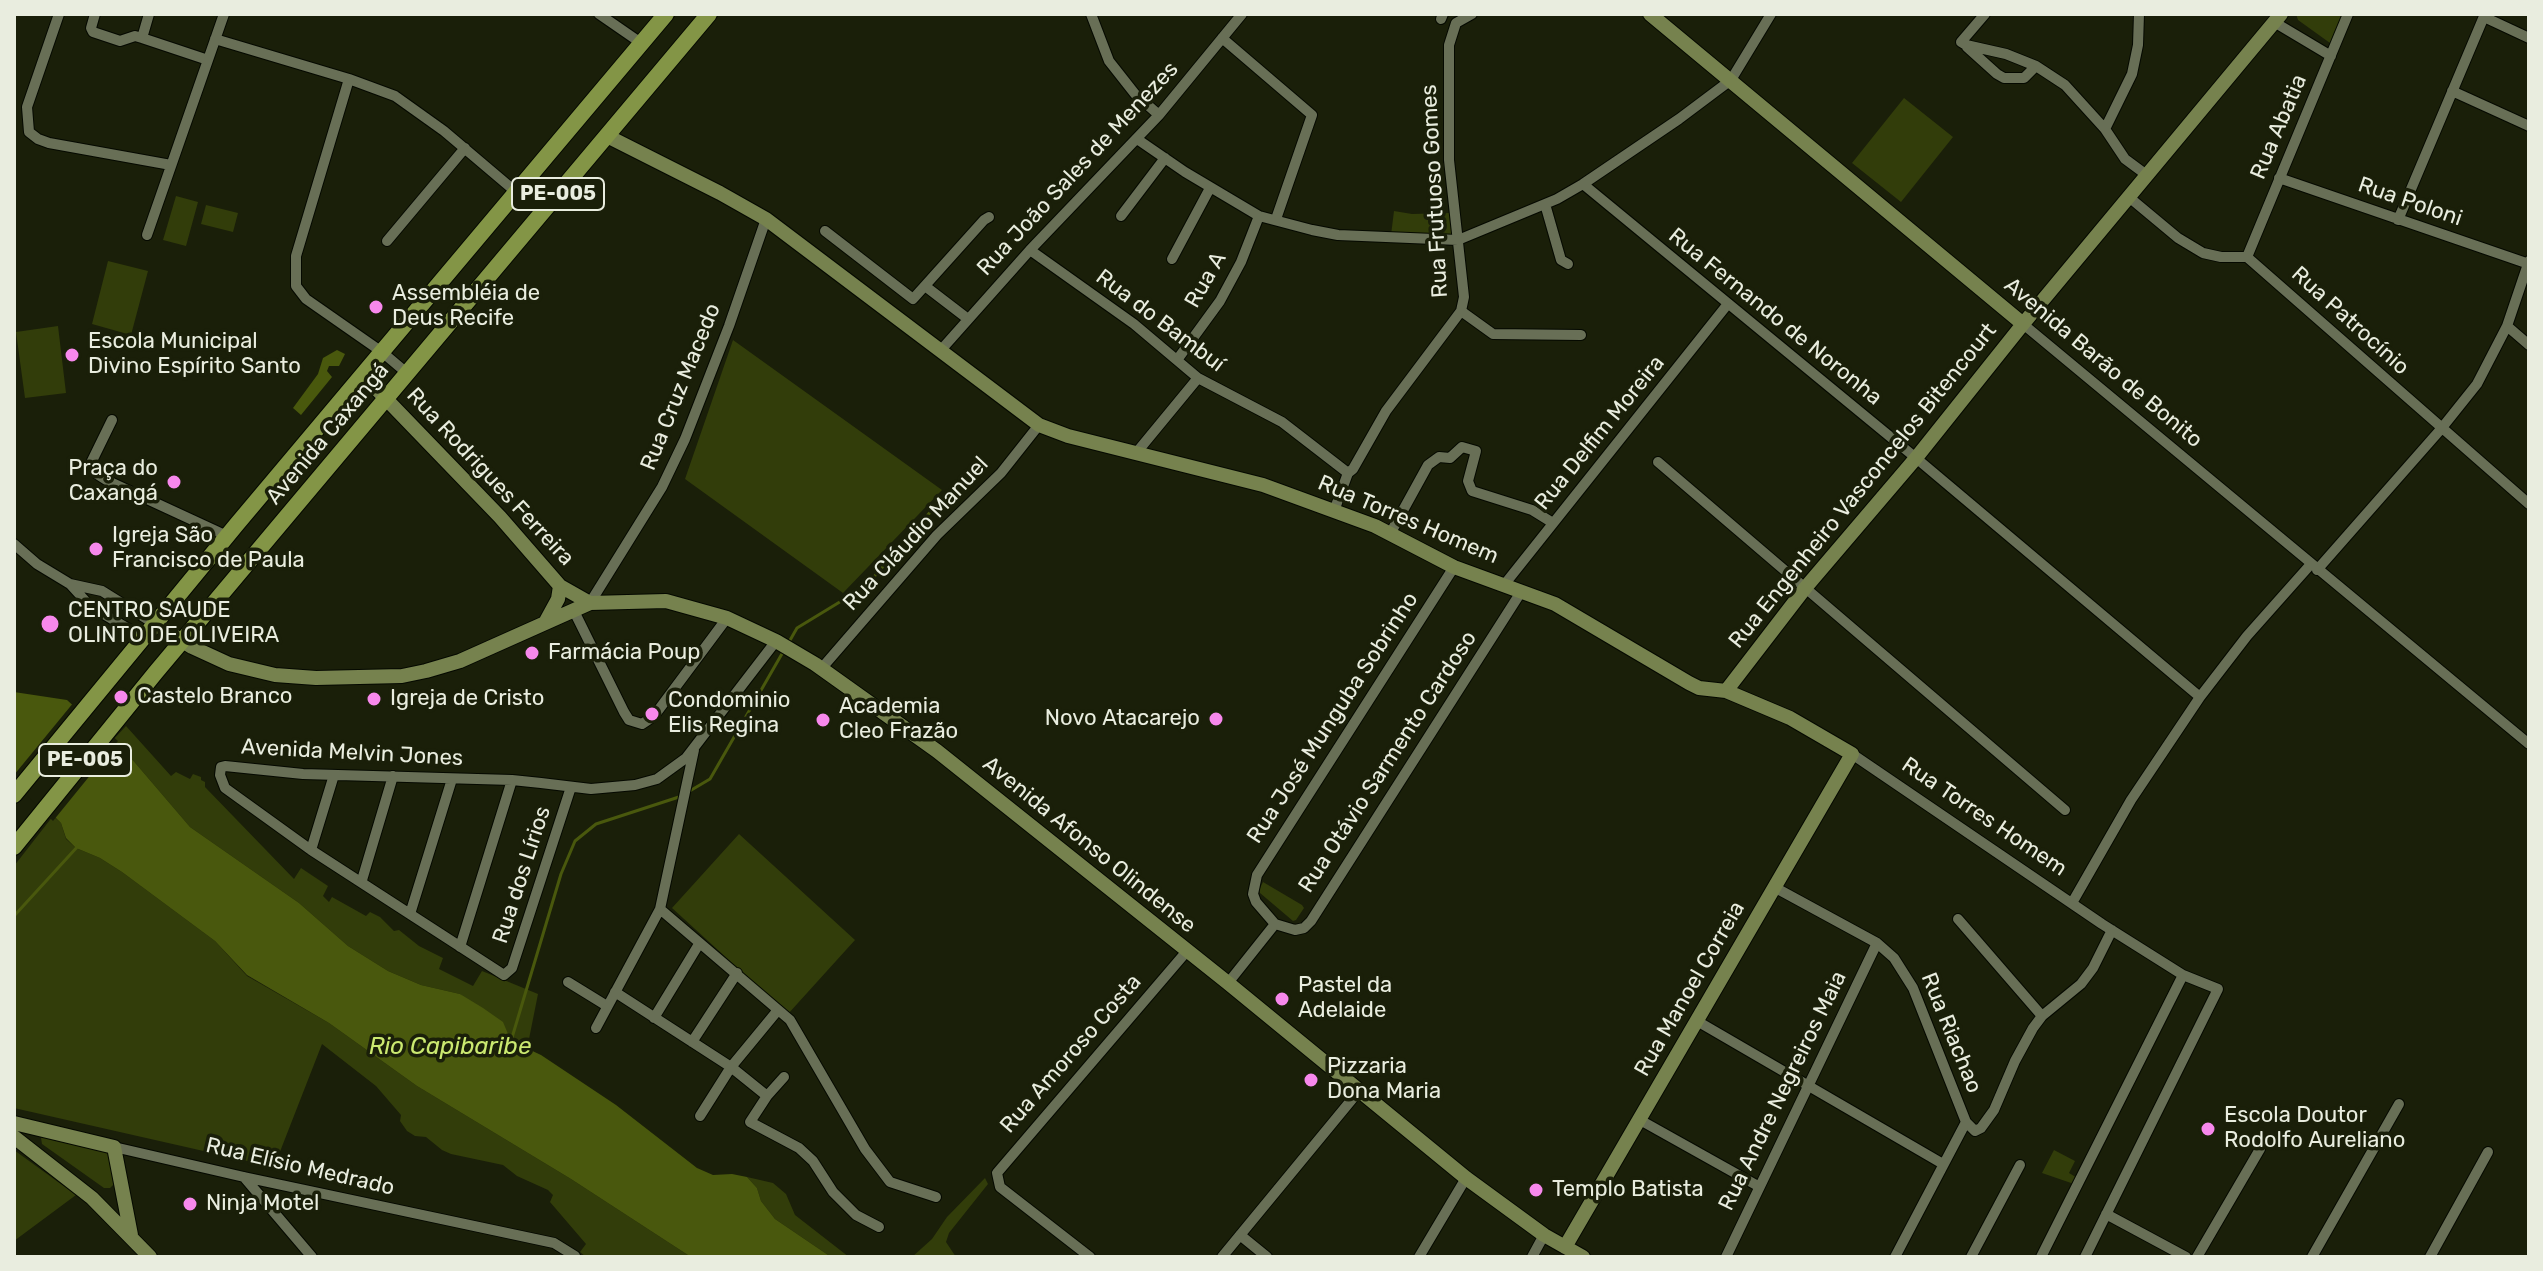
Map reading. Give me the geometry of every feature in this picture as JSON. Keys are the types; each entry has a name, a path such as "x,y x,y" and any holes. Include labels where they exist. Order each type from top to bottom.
{"main road":[{"name":"Avenida Caxangá","path":"14,795 227,536 666,14"},
{"name":"Avenida Caxangá","path":"14,847 156,672 709,14"}],"street":[{"path":"59,14 27,107 29,132 49,143 171,165"},
{"path":"95,14 91,28 93,32 120,41 135,36 208,60"},
{"path":"142,38 149,14"},
{"path":"147,235 224,14"},
{"path":"599,14 641,43"},
{"path":"1091,14 1109,61 1135,94 1159,115"},
{"name":"Rua João Sales de Menezes","path":"941,350 1030,250 1159,115 1242,14"},
{"name":"Rua Frutuoso Gomes","path":"1334,511 1348,473 1386,411 1461,311 1464,297 1449,160 1449,45 1456,23 1472,14"},
{"name":"Avenida Barão de Bonito","path":"1650,14 2529,744"},
{"path":"1137,139 1210,188 1245,205 1259,216 1338,235 1458,240 1545,204 1583,184 1679,119 1731,80 1771,14"},
{"path":"1964,43 1985,14"},
{"path":"2105,129 2132,74 2138,45 2139,14"},
{"name":"Rua Abatia","path":"2247,257 2348,14"},
{"path":"2398,220 2484,15 2529,38"},
{"path":"2277,18 2331,56"},
{"name":"Rua Engenheiro Vasconcelos Bitencourt","path":"1726,691 1806,587 1916,458 2277,18"},
{"path":"1222,38 1312,115 1276,219"},
{"path":"215,39 395,96 420,112 516,192"},
{"path":"1964,43 2036,66 2065,85 2105,129 2125,159 2148,176"},
{"path":"1964,43 2004,78 2024,78 2036,66"},
{"path":"349,79 296,256 296,286 306,299 408,374"},
{"path":"2452,91 2529,126"},
{"name":"Rua Torres Homem","path":"607,136 766,219 1039,425 1068,436 1263,485 1390,534 1454,567 1555,604 1699,688 1726,691 1790,718 1852,754 2107,927 2183,975 2218,989 2106,1214"},
{"path":"387,241 465,148"},
{"path":"1121,216 1165,158"},
{"name":"Rua Poloni","path":"2279,178 2529,263"},
{"name":"Rua Fernando de Noronha","path":"1583,184 2200,697"},
{"path":"1172,259 1210,188"},
{"path":"2130,198 2178,238 2203,253 2247,257"},
{"path":"1545,204 1561,260 1568,264"},
{"name":"Rua A","path":"1177,360 1220,301 1241,262 1259,216"},
{"path":"825,231 913,299 989,217"},
{"name":"Rua Cruz Macedo","path":"590,603 662,487 685,439 766,219"},
{"name":"Rua do Bambuí","path":"1030,250 1134,324 1198,378 1282,422 1348,473"},
{"name":"Rua Patrocínio","path":"2247,257 2529,504"},
{"path":"2072,903 2131,800 2200,697 2247,636 2441,429 2477,384 2507,326 2529,263"},
{"path":"925,286 968,319"},
{"name":"Rua Delfim Moreira","path":"1504,585 1727,305"},
{"path":"1461,311 1493,334 1581,335"},
{"path":"2507,326 2529,345"},
{"name":"Rua Rodrigues Ferreira","path":"363,375 500,517 560,586 590,603"},
{"path":"1137,452 1198,378"},
{"path":"112,420 90,465 97,474 227,536"},
{"name":"Rua Cláudio Manuel","path":"821,669 937,535 1001,473 1039,425"},
{"path":"1390,534 1428,465 1439,457 1450,458 1462,447 1476,451 1468,481 1472,491 1532,510 1553,523"},
{"path":"1658,462 2065,810"},
{"path":"14,544 37,564 70,584 90,606 139,644"},
{"name":"Rua José Munguba Sobrinho","path":"1275,924 1253,894 1257,875 1454,567"},
{"path":"70,584 102,591 155,624"},
{"path":"545,622 553,611 560,586"},
{"name":"Rua Otávio Sarmento Cardoso","path":"1275,924 1295,930 1304,928 1311,921 1521,592"},
{"name":"Avenida Afonso Olindense","path":"155,624 182,642 229,664 275,675 307,678 402,676 460,661 590,603 666,601 727,618 783,645 821,669 937,751 1466,1178 1544,1235 1583,1257"},
{"path":"573,609 624,712 629,720 642,724 654,716 727,618"},
{"name":"Avenida Melvin Jones","path":"508,974 501,974 362,880 311,850 225,788 221,768 512,780 611,789 657,779 676,768 783,645"},
{"path":"596,1028 660,909 685,803 694,748"},
{"name":"Rua Manoel Correia","path":"1565,1247 1852,754"},
{"path":"311,850 334,775"},
{"path":"362,880 393,776"},
{"path":"410,914 452,779"},
{"path":"460,947 512,780"},
{"name":"Rua dos Lírios","path":"508,974 571,787"},
{"name":"Rua Riachao","path":"1774,887 1877,943 1903,968 1966,1122"},
{"path":"660,909 790,1020 865,1149 890,1182 936,1197"},
{"path":"1958,919 2042,1016"},
{"path":"1228,983 1275,924"},
{"path":"1895,1257 1966,1122 1975,1131 1986,1122 2023,1044 2042,1016 2081,984 2093,968 2107,927"},
{"name":"Rua Andre Negreiros Maia","path":"1726,1257 1877,943"},
{"path":"654,1018 699,944"},
{"name":"Rua Amoroso Costa","path":"1090,1257 1000,1187 996,1178 1000,1167 1187,951"},
{"path":"692,1042 737,973"},
{"path":"2041,1257 2183,975"},
{"path":"568,982 607,1006"},
{"path":"615,992 731,1067 767,1096"},
{"path":"700,1116 731,1067 778,1010"},
{"path":"1697,1021 1943,1164"},
{"path":"784,1077 750,1122 799,1148 813,1161 833,1192 856,1215 879,1227"},
{"path":"1222,1257 1358,1092"},
{"path":"2312,1257 2399,1104"},
{"path":"1640,1120 1758,1186"},
{"name":"Rua Elísio Medrado","path":"14,1123 244,1177 554,1243 575,1257"},
{"path":"14,1137 92,1198 150,1257"},
{"path":"114,1147 131,1235"},
{"path":"2197,1257 2260,1149"},
{"path":"2430,1257 2488,1152"},
{"path":"1971,1257 2020,1165"},
{"path":"244,1177 312,1257"},
{"path":"1419,1257 1466,1178"},
{"path":"92,1198 108,1197 120,1184"},
{"path":"2085,1257 2106,1214 2186,1257"},
{"path":"1240,1235 1267,1257"},
{"path":"1532,1257 1544,1235"},
{"path":"541,1242 542,1257"}],"shaded area":[{"path":"2296,14 2344,14 2330,43 2298,20"},
{"path":"1904,98 1953,137 1901,202 1852,163"},
{"path":"176,196 198,202 186,246 163,240"},
{"path":"206,205 238,213 233,232 201,224"},
{"path":"1394,211 1450,213 1452,234 1391,235"},
{"path":"108,261 148,271 131,335 92,324"},
{"path":"58,326 66,393 25,398 16,332"},
{"path":"733,340 942,490 843,593 685,479"},
{"path":"126,726 171,776 176,772 190,779 193,774 201,777 205,787 294,879 301,868 328,886 323,896 329,902 332,897 366,916 370,912 380,917 394,931 399,930 419,946 443,958 439,969 473,986 482,971 538,994 527,1049 511,1041 460,994 421,985 388,971 348,946 299,903 190,827 131,758 112,741"},
{"path":"53,816 61,823 66,839 76,848 122,872 215,941 247,976 329,1023 417,1086 571,1179 691,1257 586,1257 580,1252 586,1244 550,1202 553,1195 548,1190 517,1176 503,1165 451,1154 426,1137 407,1131 400,1121 401,1115 376,1086 322,1044 274,1167 14,1108 14,866"},
{"path":"739,834 855,940 788,1014 672,908"},
{"path":"1263,882 1302,905 1304,908 1296,920 1293,921 1260,893"},
{"path":"41,1138 107,1148 116,1182 110,1188 104,1188 42,1144"},
{"path":"14,1150 76,1195 14,1241"},
{"path":"2054,1150 2075,1161 2069,1173 2079,1179 2074,1184 2042,1173"},
{"path":"747,1177 773,1183 786,1194 795,1215 849,1257 831,1257 775,1219"},
{"path":"985,1178 988,1184 949,1233 946,1242 956,1257 912,1257 932,1239 947,1217"}],"water":[{"path":"337,350 345,354 339,366 329,366 327,371 332,377 301,415 293,408 318,374 323,358"},
{"name":"Rio Capibaribe","path":"14,692 67,700 131,758 190,827 299,903 348,946 388,971 421,985 460,994 483,1008 503,1022 511,1041 541,1055 616,1105 697,1168 713,1175 747,1177 775,1219 831,1257 691,1257 571,1179 417,1086 329,1023 247,975 215,941 122,872 76,848 66,838 61,823 14,777"}],"pier":[{"path":"74,702 118,741 53,821 14,783 14,775"}],"waterway":[{"path":"789,642 797,628 866,586 939,502 966,480"},
{"path":"688,792 710,779 783,652"},
{"path":"511,1041 561,874 575,841 596,824 682,796"},
{"path":"14,916 79,845"}],"place":[{"name":"Assembléia de Deus Recife","path":"376,307"},
{"name":"Escola Municipal Divino Espírito Santo","path":"72,355"},
{"name":"Praça do Caxangá","path":"174,482"},
{"name":"Igreja São Francisco de Paula","path":"96,549"},
{"name":"CENTRO SAUDE OLINTO DE OLIVEIRA","path":"50,624"},
{"name":"Farmácia Poup","path":"532,653"},
{"name":"Castelo Branco","path":"121,697"},
{"name":"Igreja de Cristo","path":"374,699"},
{"name":"Condominio Elis Regina","path":"652,714"},
{"name":"Novo Atacarejo","path":"1216,719"},
{"name":"Academia Cleo Frazão","path":"823,720"},
{"name":"Pastel da Adelaide","path":"1282,999"},
{"name":"Pizzaria Dona Maria","path":"1311,1080"},
{"name":"Escola Doutor Rodolfo Aureliano","path":"2208,1129"},
{"name":"Templo Batista","path":"1536,1190"},
{"name":"Ninja Motel","path":"190,1204"}]}
